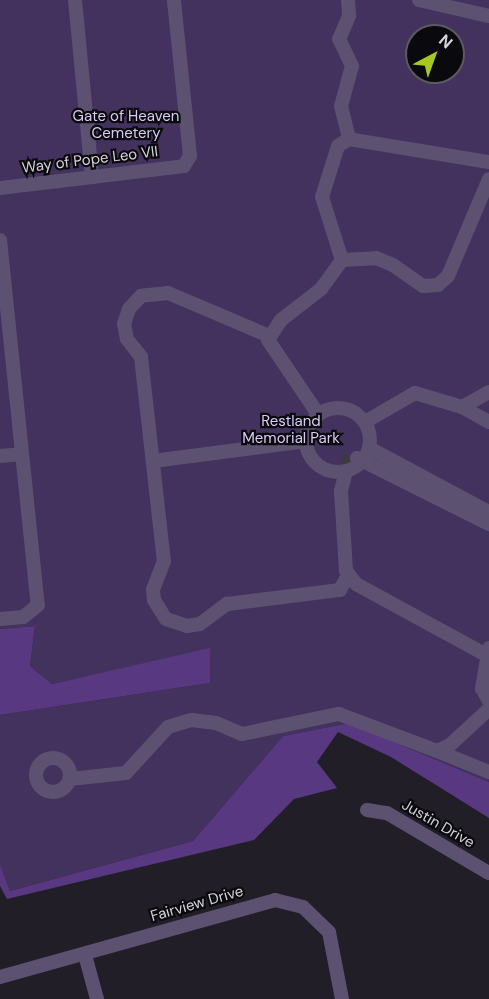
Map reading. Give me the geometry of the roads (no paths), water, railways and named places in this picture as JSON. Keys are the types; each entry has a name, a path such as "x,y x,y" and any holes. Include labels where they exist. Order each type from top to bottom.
{"street":[{"path":"75,0 92,177"},
{"name":"Way of Pope Leo VII","path":"0,188 184,166 190,156 174,0"},
{"path":"348,0 349,16 339,39 352,66 341,106 349,139"},
{"path":"419,0 484,10"},
{"path":"342,260 322,197 338,146 349,139 489,162"},
{"path":"342,260 376,258 393,265 423,286 438,285 448,276 489,179"},
{"path":"0,240 2,287 38,605 23,617 0,619"},
{"path":"269,336 297,304 321,289 342,260"},
{"path":"269,336 168,293 141,296 129,309 124,324 127,339 141,357 164,561 153,589 154,600 166,619 187,626 200,624 227,604 334,592 340,590 349,574"},
{"path":"269,336 271,346 318,414"},
{"path":"462,407 489,392"},
{"path":"489,422 462,407 415,393 365,422 354,460 341,491 342,548 349,574 356,584 487,651 483,688 489,701"},
{"path":"365,422 358,415 339,408 318,414 311,423 306,441 310,454 321,466 354,460 489,512"},
{"path":"153,461 306,441"},
{"path":"0,456 21,454"},
{"path":"354,460 489,524"},
{"path":"437,751 489,710"},
{"path":"70,779 126,773 168,727 191,720 216,723 242,734 339,714 489,772"},
{"name":"Justin Drive","path":"367,810 387,813 489,873"},
{"name":"Fairview Drive","path":"0,977 85,955 264,902 286,901 308,911 329,932 342,999"},
{"path":"85,955 97,999"}],"tunnel":[{"path":"342,462 351,460"}],"park label":[{"name":"Gate of Heaven Cemetery","path":"126,124"},
{"name":"Restland Memorial Park","path":"291,430"}]}
